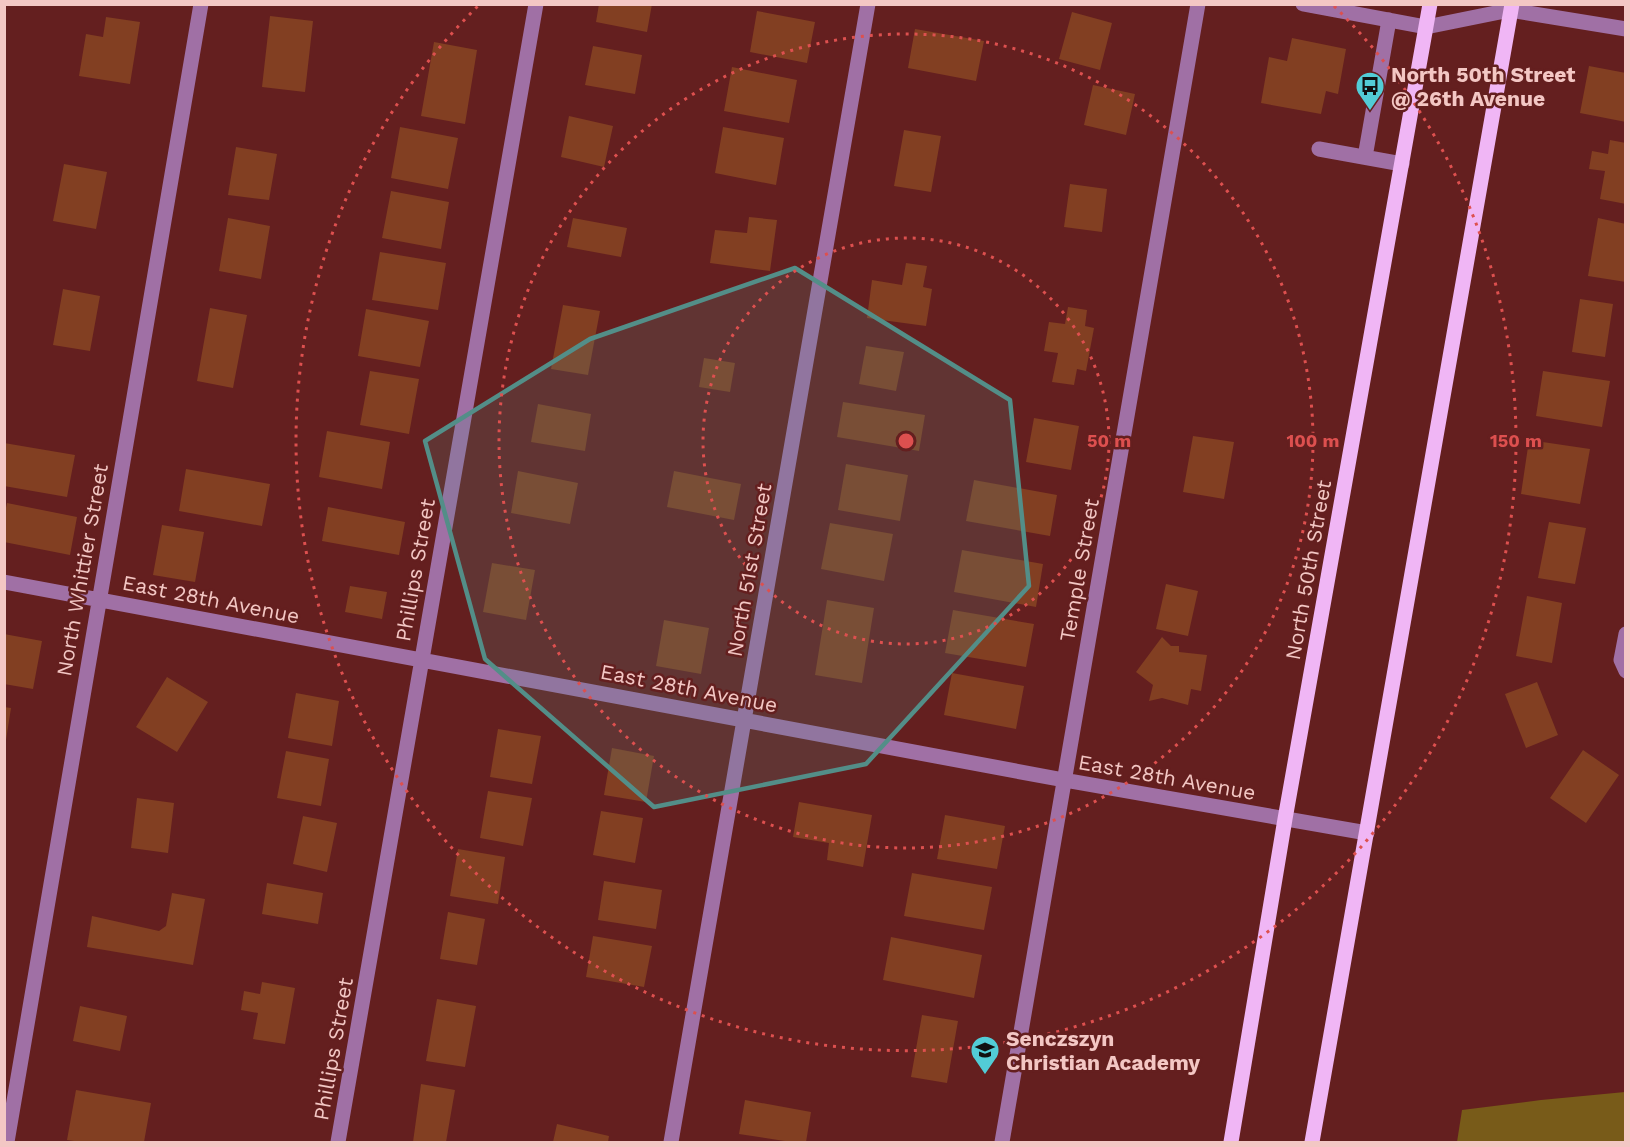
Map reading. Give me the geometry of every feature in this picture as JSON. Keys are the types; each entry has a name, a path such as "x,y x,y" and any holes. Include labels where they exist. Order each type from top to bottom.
{"main road":[{"name":"North 50th Street","path":"1231,1143 1285,819 1430,4"},
{"path":"1312,1143 1511,7"}],"street":[{"name":"North Whittier Street","path":"7,1143 201,4"},
{"name":"Phillips Street","path":"338,1143 536,4"},
{"name":"North 51st Street","path":"671,1143 868,4"},
{"name":"Temple Street","path":"1002,1143 1198,4"},
{"path":"1303,4 1426,27 1511,7 1626,29"},
{"path":"1365,157 1389,20"},
{"path":"1319,149 1402,164"},
{"name":"East 28th Avenue","path":"4,582 1064,780 1366,833"},
{"path":"1626,634 1621,660 1626,671"}],"highlighted area":[{"path":"795,268 1010,400 1029,586 866,764 654,807 485,659 425,441 590,339"}],"shaded area":[{"path":"1625,1092 1625,1142 1457,1142 1462,1110"}],"building":[{"path":"599,4 652,4 647,32 596,22"},
{"path":"757,11 815,22 807,63 750,52"},
{"path":"1072,12 1112,23 1100,70 1059,59"},
{"path":"270,16 313,21 305,92 262,87"},
{"path":"106,17 140,22 130,84 79,76 86,34 103,37"},
{"path":"915,29 984,41 976,81 908,68"},
{"path":"1292,38 1346,49 1338,94 1326,91 1321,114 1261,103 1269,57 1287,61"},
{"path":"434,42 477,50 465,124 421,116"},
{"path":"593,46 642,55 635,94 585,85"},
{"path":"1589,66 1626,73 1626,122 1580,113"},
{"path":"732,67 797,80 789,123 724,111"},
{"path":"1093,85 1135,94 1126,135 1084,125"},
{"path":"569,116 613,126 604,167 561,157"},
{"path":"400,127 458,138 448,189 391,178"},
{"path":"723,127 784,138 776,185 715,173"},
{"path":"904,130 941,136 931,192 894,186"},
{"path":"1610,140 1626,143 1626,204 1600,199 1605,171 1589,169 1592,151 1608,154"},
{"path":"236,147 277,154 269,200 228,195"},
{"path":"64,164 107,172 96,229 53,221"},
{"path":"1070,184 1107,189 1102,232 1064,227"},
{"path":"391,191 449,202 441,249 382,238"},
{"path":"749,217 777,220 770,271 710,263 715,230 747,233"},
{"path":"228,218 270,226 261,279 219,271"},
{"path":"573,218 627,228 621,257 567,247"},
{"path":"1598,218 1626,224 1626,282 1588,276"},
{"path":"380,252 446,263 438,310 372,300"},
{"path":"906,263 927,266 923,287 932,289 926,326 867,318 872,280 902,285"},
{"path":"63,289 100,296 90,351 53,345"},
{"path":"1580,299 1613,304 1605,357 1572,352"},
{"path":"563,305 600,311 588,375 551,369"},
{"path":"1068,307 1087,310 1085,326 1094,328 1086,371 1077,369 1074,385 1052,382 1058,353 1044,351 1049,322 1065,324"},
{"path":"210,308 247,315 233,388 197,381"},
{"path":"366,309 429,321 420,367 358,356"},
{"path":"866,346 904,352 896,391 859,384"},
{"path":"704,358 735,363 730,392 699,387"},
{"path":"370,371 419,379 409,434 360,425"},
{"path":"1543,371 1610,381 1602,427 1536,416"},
{"path":"843,402 925,415 919,451 837,437"},
{"path":"538,404 591,414 585,451 531,442"},
{"path":"1034,418 1079,426 1071,470 1026,462"},
{"path":"327,431 390,442 382,489 319,477"},
{"path":"1193,436 1234,442 1224,499 1183,492"},
{"path":"1529,440 1590,449 1580,504 1521,494"},
{"path":"4,443 75,455 67,497 4,486"},
{"path":"846,464 908,475 900,521 838,510"},
{"path":"186,469 270,484 262,526 179,511"},
{"path":"518,471 578,483 570,524 511,513"},
{"path":"674,471 741,484 734,520 667,507"},
{"path":"974,480 1057,495 1050,536 966,521"},
{"path":"7,503 77,517 70,555 4,542 4,517"},
{"path":"328,507 405,522 399,555 322,541"},
{"path":"1549,522 1586,528 1575,584 1538,578"},
{"path":"830,523 893,534 884,581 821,569"},
{"path":"162,525 204,532 195,582 153,575"},
{"path":"962,550 1043,564 1036,607 954,592"},
{"path":"492,563 535,570 526,620 483,612"},
{"path":"1166,584 1198,591 1188,636 1156,629"},
{"path":"350,586 387,592 382,619 345,612"},
{"path":"1527,596 1562,603 1552,663 1516,656"},
{"path":"827,600 874,608 862,683 815,675"},
{"path":"953,610 1034,624 1026,667 945,653"},
{"path":"664,620 709,628 701,674 656,666"},
{"path":"4,634 42,641 33,689 4,684"},
{"path":"1162,637 1171,646 1179,646 1179,652 1207,655 1201,691 1191,689 1188,705 1162,698 1149,701 1153,685 1136,672"},
{"path":"952,673 1024,686 1016,729 944,715"},
{"path":"167,677 208,702 177,752 136,727"},
{"path":"1537,682 1558,735 1526,748 1505,694"},
{"path":"296,693 339,701 332,746 288,738"},
{"path":"4,707 11,708 6,740 4,740"},
{"path":"498,729 541,736 532,784 490,777"},
{"path":"612,748 654,756 646,802 604,795"},
{"path":"1583,750 1619,775 1586,823 1550,798"},
{"path":"286,751 329,759 321,806 277,798"},
{"path":"488,791 532,798 523,846 480,838"},
{"path":"137,798 174,803 168,853 131,848"},
{"path":"799,802 872,815 863,867 827,860 829,843 793,837"},
{"path":"601,811 643,818 635,863 593,855"},
{"path":"945,815 1005,826 997,869 937,859"},
{"path":"303,816 337,823 327,872 293,864"},
{"path":"458,849 505,857 498,904 450,896"},
{"path":"912,873 992,887 984,930 904,916"},
{"path":"604,881 662,890 656,929 598,920"},
{"path":"267,883 323,893 318,924 262,914"},
{"path":"172,893 205,899 193,965 87,947 92,916 159,931 166,926"},
{"path":"448,912 485,919 477,965 440,959"},
{"path":"593,936 652,946 644,987 586,977"},
{"path":"891,937 982,955 974,998 883,980"},
{"path":"262,982 295,988 285,1044 253,1039 258,1013 241,1010 244,991 260,994"},
{"path":"437,999 476,1006 465,1067 426,1061"},
{"path":"80,1006 127,1016 120,1051 73,1041"},
{"path":"922,1015 958,1021 947,1083 911,1077"},
{"path":"421,1084 455,1090 446,1142 413,1142"},
{"path":"76,1090 151,1103 144,1142 67,1140"},
{"path":"745,1100 811,1112 806,1142 739,1134"},
{"path":"557,1124 609,1136 608,1142 553,1142"}],"place":[{"name":"North 50th Street @ 26th Avenue","path":"1370,112"},
{"name":"Senczszyn Christian Academy","path":"985,1076"}]}
